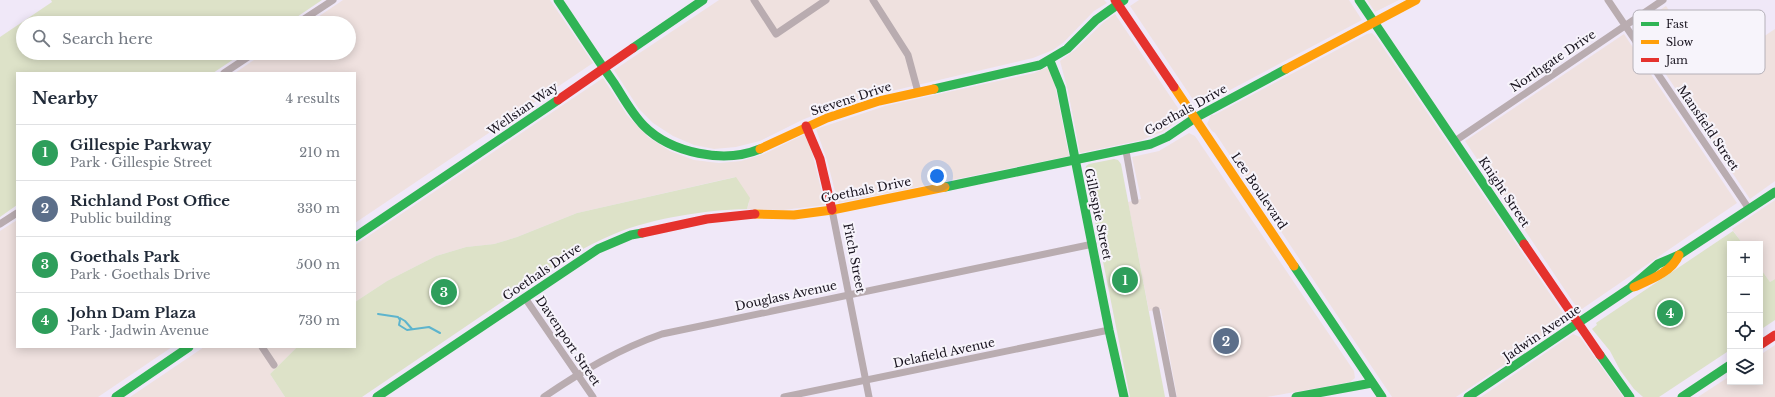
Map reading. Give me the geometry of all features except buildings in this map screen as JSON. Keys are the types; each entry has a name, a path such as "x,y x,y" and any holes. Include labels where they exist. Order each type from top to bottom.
{"street":[{"path":"309,16 333,0"},
{"name":"Stevens Drive","path":"558,0 644,126 668,143 689,151 717,156 749,153 806,126 863,105 1026,69 1050,61 1067,49 1089,26 1119,1"},
{"name":"Wellsian Way","path":"356,236 441,180 703,0"},
{"path":"754,0 776,34 826,0"},
{"path":"873,0 908,55 918,92"},
{"name":"Knight Street","path":"1359,0 1577,323 1630,397"},
{"name":"Goethals Drive","path":"377,397 598,249 631,235 731,215 794,215 832,210 1075,160 1126,151 1159,141 1195,118 1416,0"},
{"name":"Mansfield Street","path":"1608,0 1633,35"},
{"name":"Northgate Drive","path":"1648,10 1663,0"},
{"name":"Lee Boulevard","path":"1119,1 1195,118 1382,397"},
{"name":"Northgate Drive","path":"1455,141 1633,20"},
{"path":"226,72 244,60"},
{"name":"Gillespie Street","path":"1050,61 1061,88 1109,330 1124,397"},
{"name":"Mansfield Street","path":"1659,74 1749,209"},
{"name":"Fitch Street","path":"806,126 820,159 832,210 869,397"},
{"path":"1126,151 1135,201"},
{"name":"Jadwin Avenue","path":"1468,397 1630,288 1654,279 1676,263 1679,255 1775,192"},
{"path":"0,224 16,214"},
{"name":"Douglass Avenue","path":"544,397 578,374 612,354 662,334 1092,244"},
{"name":"Davenport Street","path":"525,298 593,397"},
{"path":"1156,310 1173,397"},
{"name":"Delafield Avenue","path":"784,397 1109,330"},
{"path":"1763,343 1775,335"},
{"path":"116,397 188,348"},
{"path":"263,348 274,365"},
{"path":"1682,397 1727,367"},
{"path":"1296,397 1372,383"}],"shaded area":[{"path":"343,0 550,0 593,63 356,222 356,72 236,72 254,60 356,60 356,16 319,16"},
{"path":"719,0 1104,0 1107,3 1094,11 1064,42 1053,50 1033,58 849,101 802,120 760,141 736,147 714,149 694,145 673,136 653,123 639,109 614,70"},
{"path":"1139,0 1349,0 1362,20 1198,107 1130,6"},
{"path":"1367,0 1399,0 1375,12"},
{"path":"1666,6 1669,10 1660,10"},
{"path":"1115,14 1184,117 1162,132 1142,140 1080,153 1068,91 1060,61 1075,50 1104,22"},
{"path":"1775,29 1775,181 1750,199 1666,74 1765,74 1765,36"},
{"path":"1372,33 1567,319 1564,325 1456,397 1392,397 1215,133 1207,124 1211,115 1214,115 1367,34"},
{"path":"1624,34 1633,47 1633,74 1651,74 1737,203 1579,311 1465,141"},
{"path":"1048,67 1055,85 1069,156 838,203 827,160 816,129 885,106 1034,73"},
{"path":"603,78 627,115 648,137 670,151 694,160 719,163 741,161 764,154 805,134 810,144 825,205 783,210 747,209 749,203 735,177 577,213 517,237 494,244 466,247 436,256 387,281 356,301 356,244"},
{"path":"1189,133 1195,136 1354,371 1355,378 1350,382 1267,397 1177,397 1161,309 1149,311 1128,202 1141,199 1132,157 1159,151"},
{"path":"1775,200 1775,279 1770,282 1763,272 1763,241 1741,241 1732,229"},
{"path":"16,221 16,348 171,348 98,397 0,397 0,231"},
{"path":"1573,334 1580,337 1623,397 1481,397"},
{"path":"1775,345 1775,397 1698,397 1727,378 1727,385 1763,385 1763,353"},
{"path":"203,348 296,348 270,374 285,397 130,397"}],"green space":[{"path":"51,0 322,0 298,16 31,16 52,2"},
{"path":"16,26 16,60 232,60 214,72 16,72 16,206 0,217 0,37"},
{"path":"1114,159 1118,160 1121,164 1165,397 1130,397 1085,171 1086,166 1089,164"},
{"path":"736,177 750,198 747,209 697,213 645,223 614,234 583,249 565,259 362,397 285,397 270,374 296,348 356,348 356,301 387,281 436,256 466,247 494,244 517,237 577,213"},
{"path":"1733,231 1741,241 1727,241 1727,352 1659,397 1643,397 1634,389 1620,370 1610,351 1592,329 1597,325 1596,323"},
{"path":"1763,272 1770,282 1775,279 1775,320 1763,328"}],"waterway":[{"path":"378,314 398,317 400,320 399,325 407,330 429,327 440,333"},
{"path":"400,318 412,329"}],"traffic: fast":[{"path":"558,0 632,111 644,126 655,135 668,143 699,153 730,156 760,149"},
{"path":"633,48 703,0"},
{"path":"934,89 1040,65 1067,49 1096,20 1124,0"},
{"path":"1359,0 1524,244"},
{"path":"1050,61 1061,88 1109,330 1124,397"},
{"path":"945,187 1151,144 1167,137 1195,118 1286,69"},
{"path":"356,236 558,100"},
{"path":"1468,397 1630,288 1658,264 1679,255 1775,192"},
{"path":"377,397 598,249 631,235 642,233"},
{"path":"1294,266 1382,397"},
{"path":"116,397 188,348"},
{"path":"1600,355 1630,397"},
{"path":"1682,397 1727,367"},
{"path":"1296,397 1372,383"}],"traffic: slow":[{"path":"1286,69 1416,0"},
{"path":"1174,87 1294,266"},
{"path":"760,149 827,118 879,101 934,89"},
{"path":"755,214 794,215 832,210 945,187"},
{"path":"1634,287 1666,271 1676,261 1679,255"}],"traffic: jam":[{"path":"1115,0 1174,87"},
{"path":"558,100 633,48"},
{"path":"806,126 820,159 832,210"},
{"path":"642,233 707,219 755,214"},
{"path":"1524,244 1600,355"},
{"path":"1763,343 1775,335"}],"place":[{"name":"Gillespie Parkway","path":"1125,280"},
{"name":"Goethals Park","path":"444,292"},
{"name":"John Dam Plaza","path":"1670,313"},
{"name":"Richland Post Office","path":"1226,341"}]}
